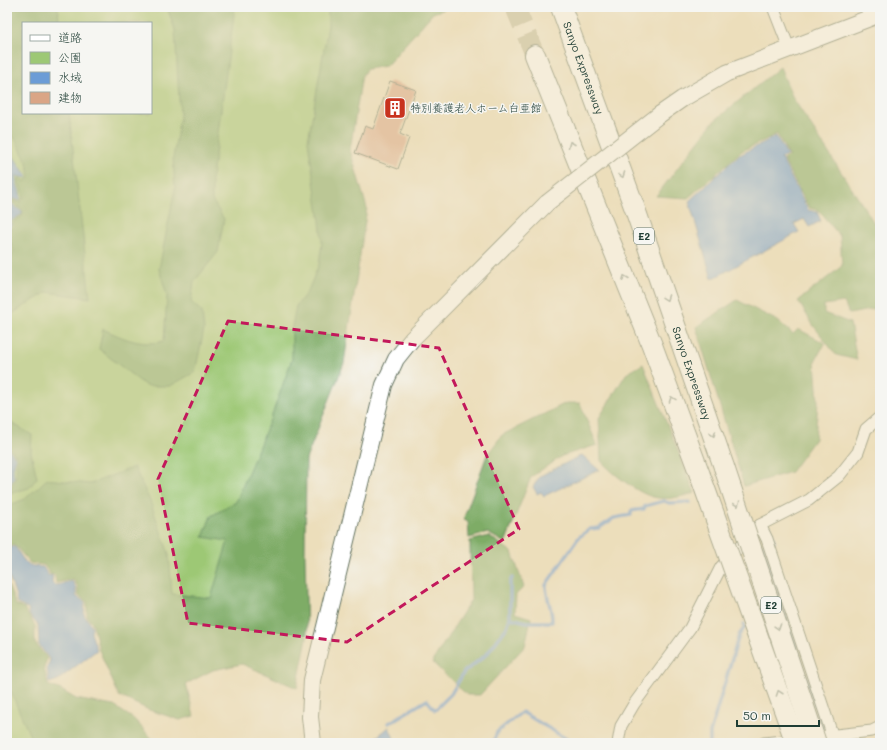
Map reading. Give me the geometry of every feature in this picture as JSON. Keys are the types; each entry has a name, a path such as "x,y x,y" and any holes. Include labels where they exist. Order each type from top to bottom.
{"highway":[{"name":"Sanyo Expressway","path":"561,7 635,209 724,467 828,741"},
{"name":"E2","path":"535,55 652,345 796,743"}],"street":[{"path":"773,7 789,48"},
{"path":"313,743 310,717 312,680 379,400 390,372 412,339 547,204 687,95 727,73 880,14"},
{"path":"618,743 621,726 634,704 690,628 721,567 760,524 809,500 839,476 858,452 866,429 880,417"},
{"path":"760,524 767,539 828,741"},
{"path":"764,743 828,741 872,731 880,727"}],"highlighted area":[{"path":"228,321 439,348 519,529 347,642 188,623 158,479"}],"green space":[{"path":"7,7 334,7 323,265 296,359 213,601 167,596 92,487 30,501 7,509"},
{"path":"7,7 58,7 59,22 22,22 22,114 69,114 90,298 47,292 7,317 7,269 14,251 7,232 12,228 14,221 22,216 23,211 13,202 21,202 24,196 18,181 19,178 25,181 30,178 27,162 14,137 7,134"},
{"path":"167,7 235,7 212,177 212,200 224,219 218,252 194,282 191,302 202,312 204,330 195,372 170,386 146,386 99,349 103,329 132,341 156,343 164,341 167,295 159,269 175,189 173,158 180,116 175,30"},
{"path":"328,7 450,7 433,13 386,66 367,69 362,75 350,150 367,208 344,363 306,459 305,556 307,638 297,688 242,664 213,670 186,684 194,716 180,720 149,710 119,696 99,650 93,624 87,617 87,602 78,595 78,587 73,579 56,583 55,575 50,574 44,565 30,563 14,544 7,547 7,506 25,499 47,479 90,484 134,467 150,501 169,554 172,594 211,598 228,541 203,537 211,516 236,502 272,415 292,359 292,326 296,306 308,291 319,264 322,243 308,141 328,26"},
{"path":"780,67 793,98 880,232 880,308 849,314 844,302 824,305 824,313 850,323 857,360 836,355 813,325 798,301 842,266 840,236 818,210 809,208 783,159 789,156 777,134 742,151 688,198 656,196 713,122"},
{"path":"737,300 778,321 793,334 798,329 825,343 815,361 818,402 815,439 791,472 744,486 696,327"},
{"path":"643,364 695,493 668,498 651,496 627,484 601,461 599,418 626,374"},
{"path":"566,403 580,403 597,445 562,456 531,477 505,543 488,533 469,538 468,521 463,520 487,455 502,435"},
{"path":"7,420 32,435 31,452 37,478 29,488 11,493 16,477 18,458 7,444"},
{"path":"489,536 512,552 524,587 516,595 515,613 531,618 525,646 480,695 467,695 432,662 471,600 470,541"},
{"path":"7,582 16,605 24,608 35,626 35,643 47,658 44,668 48,685 61,690 76,699 114,706 134,719 156,743 33,743 7,683"},
{"path":"7,674 37,743 7,743"}],"water":[{"path":"776,136 787,155 781,158 808,210 817,212 821,221 809,227 804,219 794,224 799,232 712,279 689,201 738,156"},
{"path":"7,148 12,151 14,157 28,178 16,176 21,197 20,200 11,199 11,203 22,212 22,214 11,221 11,226 7,230"},
{"path":"7,447 16,458 13,469 14,478 7,494"},
{"path":"582,455 599,470 544,496 541,492 537,494 533,487 540,476"},
{"path":"15,547 23,560 28,564 43,567 48,575 53,576 52,582 54,585 73,582 76,588 76,596 85,602 84,615 92,626 91,633 97,650 58,680 49,683 47,668 50,660 39,645 38,625 30,616 28,609 17,603 8,573 7,549"},
{"path":"389,727 396,743 369,743"}],"building":[{"name":"特別養護老人ホーム白亜館","path":"390,81 416,90 400,134 409,138 398,169 355,153 365,126 373,129"}],"waterway":[{"path":"510,618 527,622 552,622 546,585 579,537 590,529 599,528 614,518 631,515 631,511 644,509 645,506 664,501 669,503 690,502"},
{"path":"770,527 774,541"},
{"path":"762,545 824,732"},
{"path":"389,723 427,700 435,710 451,694 464,672 487,654 507,627 510,618 510,582 512,578"},
{"path":"710,743 710,733 739,635 745,627 744,624"},
{"path":"493,743 497,732 522,712 573,743"}],"tunnel":[{"path":"515,7 535,55"}],"place":[{"name":"特別養護老人ホーム白亜館","path":"395,108"}]}
